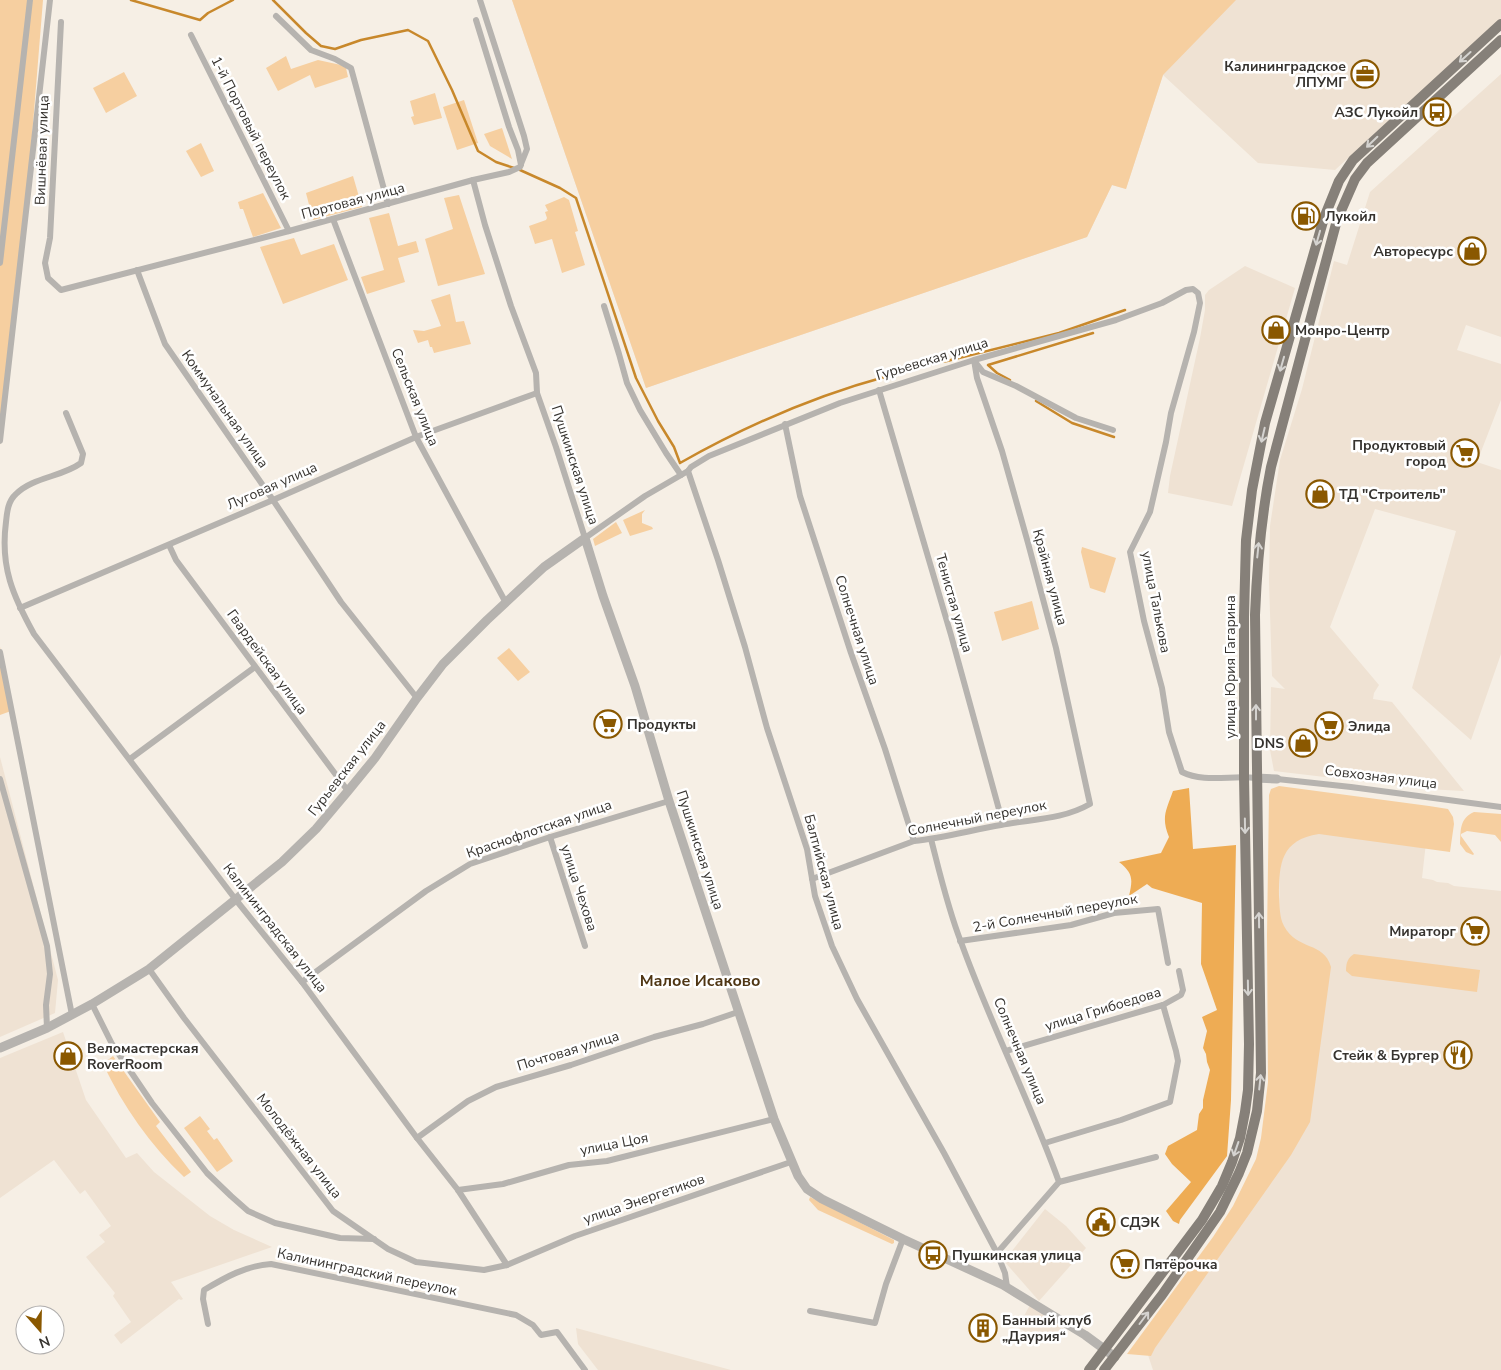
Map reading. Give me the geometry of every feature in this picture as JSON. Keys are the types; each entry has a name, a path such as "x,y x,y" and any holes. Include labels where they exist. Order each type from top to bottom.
{"main road":[{"name":"улица Юрия Гагарина","path":"1089,1370 1202,1220 1222,1186 1240,1138 1245,1112 1249,1069 1244,777 1244,580 1246,540 1252,490 1265,423 1324,218 1340,181 1353,160 1501,24"},
{"name":"улица Юрия Гагарина","path":"1104,1370 1172,1280 1220,1212 1239,1173 1252,1138 1261,1073 1256,778 1255,615 1257,561 1263,507 1271,467 1337,220 1355,179 1367,163 1501,40"}],"street":[{"path":"0,263 30,0"},
{"path":"0,441 50,0"},
{"path":"480,0 524,136 527,149 520,166"},
{"path":"276,16 311,50 335,59 351,68 388,204"},
{"path":"476,20 518,150 520,166"},
{"name":"Вишнёвая улица","path":"48,278 45,263 50,238 61,22"},
{"name":"1-й Портовый переулок","path":"191,35 289,231"},
{"name":"Портовая улица","path":"48,278 61,290 509,172 520,166"},
{"name":"Пушкинская улица","path":"473,180 510,306 536,373 537,393 603,596 635,686 669,801 774,1119 798,1176 807,1189 822,1199 903,1239 987,1277 1085,1335 1114,1357"},
{"name":"Сельская улица","path":"333,218 416,436 506,603"},
{"name":"Коммунальная улица","path":"137,270 165,344 341,602 417,698"},
{"name":"улица Талькова","path":"1186,290 1193,289 1198,293 1200,302 1194,332 1171,413 1150,512 1130,552 1144,621 1162,688 1169,732 1182,772 1191,776 1206,778 1256,778"},
{"name":"Гурьевская улица","path":"0,1048 72,1015 148,969 282,862 316,829 375,758 417,698 444,664 544,567 645,496 709,456 840,402 974,360 1116,320 1162,303 1186,290"},
{"path":"604,306 620,354 627,383 640,410 681,475"},
{"path":"974,360 982,372 1016,386 1076,418 1114,430"},
{"name":"Крайняя улица","path":"974,360 977,378 1002,451 1056,648 1090,804"},
{"name":"Тенистая улица","path":"879,390 951,635 1003,824"},
{"name":"Луговая улица","path":"20,608 273,500 416,436 537,393"},
{"name":"Калининградская улица","path":"66,413 83,454 81,463 74,468 27,486 16,494 8,507 4,531 6,569 20,608 34,634 236,900 302,982 417,1138 458,1190 507,1266"},
{"name":"Солнечная улица","path":"786,424 800,496 914,841"},
{"name":"Балтийская улица","path":"690,469 745,647 767,728 806,850 815,896 832,946 857,999 944,1153 997,1253 1005,1273 1007,1288"},
{"name":"Гвардейская улица","path":"169,545 176,560 348,791"},
{"path":"0,652 72,1015"},
{"path":"130,758 255,667"},
{"name":"Совхозная улица","path":"1256,778 1351,787 1501,807"},
{"path":"0,779 47,946 50,974 46,1005 47,1028"},
{"name":"Краснофлотская улица","path":"302,982 426,891 470,864 550,837 669,801"},
{"name":"Солнечный переулок","path":"812,879 914,841 1003,824 1048,818 1077,811 1090,804"},
{"name":"улица Чехова","path":"550,837 585,946"},
{"name":"Солнечная улица","path":"931,839 960,941 1045,1143 1059,1182"},
{"name":"2-й Солнечный переулок","path":"960,941 1071,925 1114,913 1158,909 1168,963"},
{"name":"Молодёжная улица","path":"148,969 333,1211 388,1249 416,1262 484,1270 507,1266"},
{"name":"улица Грибоедова","path":"1006,1052 1163,1005 1182,996 1183,990 1179,971"},
{"path":"92,1004 112,1044 152,1103 207,1174 248,1211 274,1223 340,1238 374,1239"},
{"path":"1045,1143 1121,1120 1170,1102 1174,1072 1178,1061 1163,1005"},
{"name":"Почтовая улица","path":"417,1138 468,1101 496,1087 738,1012"},
{"name":"улица Цоя","path":"458,1190 503,1184 568,1165 607,1162 774,1119"},
{"path":"997,1253 1059,1182 1156,1157"},
{"name":"улица Энергетиков","path":"507,1266 575,1236 791,1162"},
{"path":"810,1311 875,1323 886,1284 903,1239"},
{"name":"Калининградский переулок","path":"208,1324 203,1299 204,1290 236,1272 262,1264 271,1264 516,1315 533,1325 541,1335 557,1332 585,1370"}],"shaded area":[{"path":"0,0 43,0 26,210 0,445"},
{"path":"512,0 1501,0 1501,19 1335,170 1258,163 1163,75 1126,189 1112,185 1087,237 646,388"},
{"path":"512,0 1236,0 1163,75 1126,189 1112,185 1087,237 646,388"},
{"path":"286,56 291,69 318,60 341,65 346,68 348,77 315,88 310,75 278,91 266,68"},
{"path":"124,72 137,96 106,113 93,88"},
{"path":"1501,74 1501,337 1466,325 1457,350 1501,364 1501,400 1477,462 1501,470 1501,654 1471,740 1412,688 1456,531 1375,509 1330,627 1379,685 1373,699 1392,702 1464,791 1426,789 1274,771 1270,750 1271,687 1285,689 1272,676 1269,581 1270,526 1280,460 1302,389 1334,261 1347,265 1370,192"},
{"path":"435,93 442,118 414,125 411,117 414,116 410,101"},
{"path":"464,100 478,143 457,150 443,107"},
{"path":"502,128 512,159 490,146 484,134"},
{"path":"201,143 214,171 201,177 186,151"},
{"path":"353,176 362,207 313,220 306,193"},
{"path":"263,193 281,228 253,237 243,209 240,209 238,202"},
{"path":"459,195 485,274 438,286 425,239 453,229 444,198"},
{"path":"564,197 569,200 578,231 575,232 585,265 562,273 552,239 535,244 529,226 546,220 545,212 548,211 545,205"},
{"path":"389,213 398,246 416,241 419,252 398,258 405,282 367,294 361,277 384,270 369,218"},
{"path":"294,238 301,255 334,244 348,280 283,304 260,247"},
{"path":"1245,266 1295,288 1232,506 1168,493 1200,338 1205,310 1205,295 1209,290"},
{"path":"450,294 456,322 464,321 471,344 434,353 428,340 418,343 413,330 424,331 441,326 431,300"},
{"path":"645,510 642,514 642,523 653,529 630,536 623,520"},
{"path":"616,522 622,533 595,546 593,539"},
{"path":"1082,547 1116,558 1105,593 1090,588 1081,552"},
{"path":"1032,601 1039,629 1002,641 994,612"},
{"path":"0,647 11,711 0,715"},
{"path":"509,648 530,672 518,681 497,658"},
{"path":"0,757 58,980 55,1013 0,1037"},
{"path":"1279,786 1448,809 1453,817 1454,824 1450,852 1319,834 1306,837 1297,842 1285,855 1279,884 1282,923 1289,934 1323,953 1331,967 1310,1122 1291,1155 1151,1356 1127,1354 1213,1237 1233,1206 1256,1159 1261,1138 1268,1082 1267,935 1269,795 1271,789"},
{"path":"1189,788 1193,849 1236,845 1231,1100 1227,1156 1179,1224 1173,1221 1166,1211 1191,1182 1172,1164 1165,1154 1168,1146 1197,1130 1210,1070 1203,1048 1207,1031 1202,1017 1217,1010 1201,964 1202,903 1152,888 1147,884 1129,896 1131,877 1119,862 1161,853 1169,837 1165,819 1173,791"},
{"name":"Мираторг","path":"1278,797 1429,816 1422,878 1454,886 1501,891 1501,1370 1153,1370 1145,1346 1283,1159"},
{"path":"1474,812 1501,814 1501,842 1495,835 1467,831 1461,834 1461,836 1473,855 1466,852 1460,844 1461,830 1463,822"},
{"path":"1354,954 1480,970 1477,992 1352,976 1346,971 1346,968 1350,957"},
{"path":"63,1032 86,1100 126,1158 137,1153 154,1172 210,1216 234,1230 272,1247 171,1282 183,1299 179,1299 121,1344 114,1335 131,1322 113,1296 115,1293 86,1257 105,1242 99,1235 111,1226 85,1190 80,1194 54,1160 0,1198 0,1058"},
{"path":"113,1056 160,1122 156,1126 191,1172 184,1177 160,1152 138,1124 119,1095 103,1064"},
{"path":"200,1116 210,1129 207,1131 214,1140 217,1138 233,1161 217,1172 184,1128"},
{"path":"810,1197 894,1240 894,1243 892,1244 818,1210 809,1200"},
{"path":"1045,1209 1066,1226 1086,1248 1039,1301 1004,1261"},
{"path":"1030,1305 1063,1328 1053,1342 1041,1343 1018,1327"},
{"path":"576,1328 731,1370 598,1370 578,1344"}],"waterway":[{"path":"131,0 200,20 208,13 233,0"},
{"path":"273,0 321,46 335,49 361,40 408,30 428,41 452,90 478,151 496,162 514,168"},
{"path":"520,170 560,188 576,198 636,378 674,447 680,463 730,436 807,402 918,367 1059,333 1125,310"},
{"path":"1010,380 997,373 988,365 1093,333"},
{"path":"1036,401 1072,423 1114,437"}],"place":[{"name":"Калининградское ЛПУМГ","path":"1365,74"},
{"name":"АЗС Лукойл","path":"1437,112"},
{"name":"Лукойл","path":"1306,216"},
{"name":"Авторесурс","path":"1472,251"},
{"name":"Монро-Центр","path":"1276,330"},
{"name":"Продуктовый город","path":"1465,453"},
{"name":"ТД \"Строитель\"","path":"1320,494"},
{"name":"Продукты","path":"608,724"},
{"name":"Элида","path":"1329,726"},
{"name":"DNS","path":"1303,743"},
{"name":"Мираторг","path":"1475,931"},
{"name":"Стейк & Бургер","path":"1458,1055"},
{"name":"Веломастерская RoverRoom","path":"68,1056"},
{"name":"СДЭК","path":"1101,1222"},
{"name":"Пушкинская улица","path":"933,1255"},
{"name":"Пятёрочка","path":"1125,1264"},
{"name":"Банный клуб „Даурия“","path":"983,1328"}],"district":[{"name":"Малое Исаково","path":"700,981"}]}
